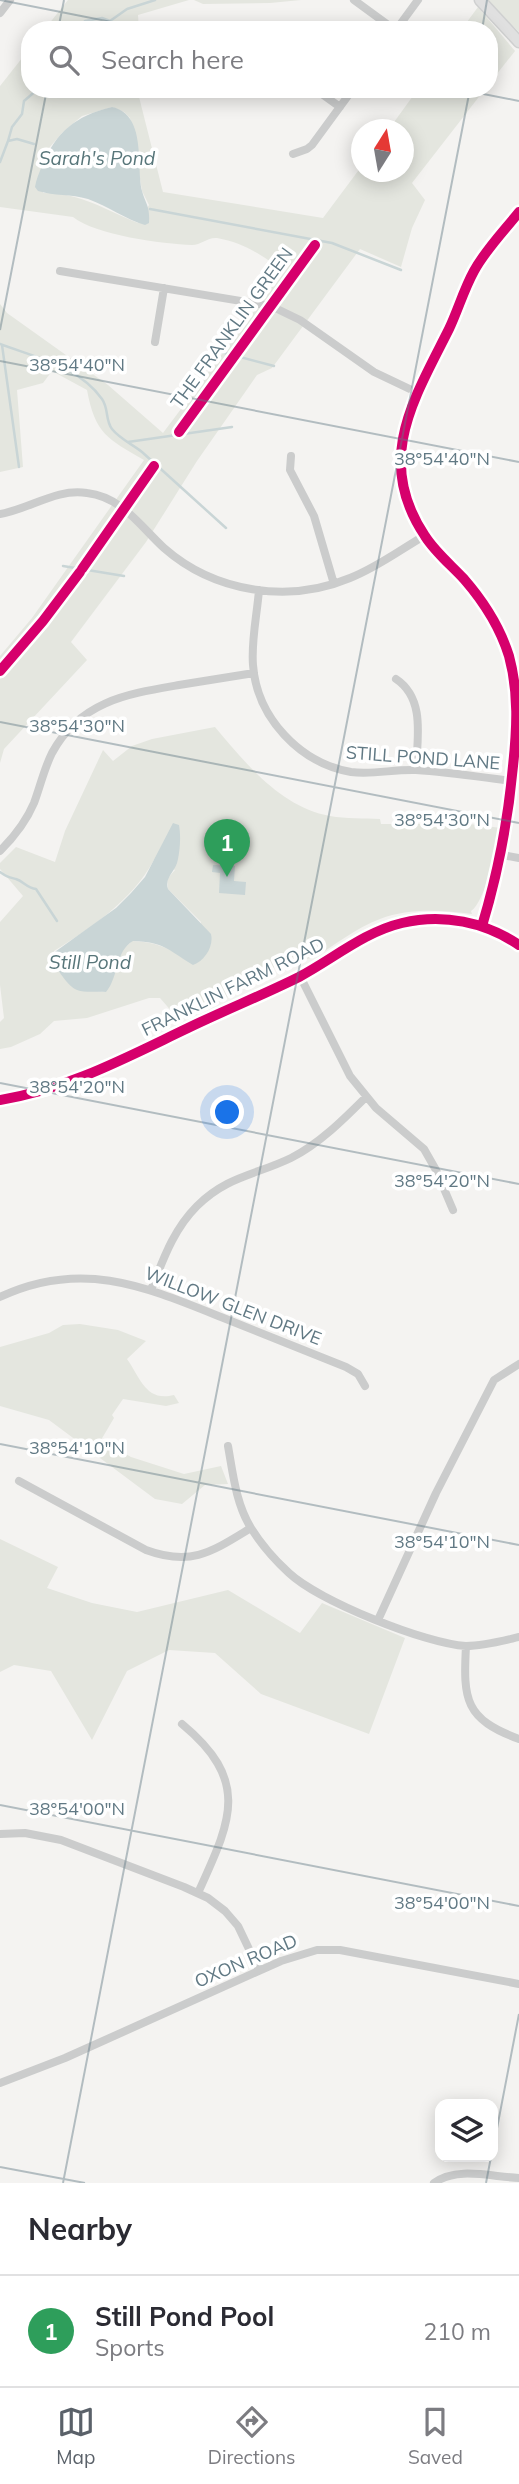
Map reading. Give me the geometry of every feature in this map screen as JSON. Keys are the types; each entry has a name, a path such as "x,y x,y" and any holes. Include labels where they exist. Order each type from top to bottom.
{"main road":[{"path":"480,0 519,42"}],"street":[{"path":"0,13 10,0"},
{"path":"354,0 383,21"},
{"path":"403,21 418,0"},
{"path":"328,98 340,107"},
{"path":"293,154 312,145 346,98"},
{"path":"482,926 502,855 512,781 518,700 509,657 495,623 476,593 424,536 411,507 402,474 402,440 416,392 450,328 475,270 519,212"},
{"path":"60,271 257,302 278,309 300,320 359,363 416,392"},
{"path":"155,342 164,288"},
{"path":"291,456 290,470 314,516 334,584"},
{"path":"0,514 66,493 97,494 124,508 164,548 194,569 226,583 260,590 295,591 334,584 364,572 424,536"},
{"name":"STILL POND LANE","path":"260,590 253,648 254,673 257,688 272,720 290,741 324,764 352,772 416,770 512,781"},
{"path":"0,852 14,837 33,807 54,749 83,716 109,701 132,693 254,673"},
{"path":"396,679 410,691 416,706 416,770"},
{"path":"502,855 519,858"},
{"name":"FRANKLIN FARM ROAD","path":"0,1100 39,1092 86,1076 300,976 368,936 404,923 453,920 482,926 519,945"},
{"path":"300,976 350,1076 366,1097 424,1149 453,1210"},
{"path":"151,1290 175,1233 207,1197 236,1178 304,1150 366,1097"},
{"name":"WILLOW GLEN DRIVE","path":"0,1297 29,1285 66,1278 103,1278 151,1290 346,1367 358,1374 365,1386"},
{"path":"379,1620 469,1426 494,1380 519,1364"},
{"path":"228,1446 237,1493 251,1528 289,1573 305,1585 323,1596 426,1638 466,1646 519,1637"},
{"path":"19,1481 160,1555 186,1558 200,1556 251,1528"},
{"path":"466,1646 465,1689 474,1712 497,1731 519,1740"},
{"path":"182,1724 205,1744 217,1760 225,1780 229,1802 225,1831 198,1893"},
{"path":"0,1833 26,1833 61,1840 198,1893 217,1904 232,1918 247,1942 259,1970"},
{"name":"OXON ROAD","path":"0,2083 65,2058 259,1970 308,1952 330,1949 519,1984"},
{"path":"433,2183 445,2176 460,2174 519,2178"}],"shaded area":[{"path":"68,0 189,0 138,15 138,21 51,21"},
{"path":"194,0 301,0 203,4"},
{"path":"487,0 519,0 519,32"},
{"path":"478,7 490,21 468,21"},
{"path":"498,31 515,51 498,73"},
{"path":"21,59 21,98 139,98 163,192 323,218 351,180 413,182 425,200 412,228 401,267 360,249 272,368 257,375 197,461 146,542 71,642 87,660 4,749 0,763 0,656 32,618 144,460 105,434 94,417 87,390 52,371 43,383 17,390 23,467 0,472 0,304 7,313 108,385 163,433 284,271 252,250 227,240 214,238 192,245 164,243 113,234 73,217 0,207 0,86","holes":["112,107 124,112 130,118 142,191 149,205 138,223 69,195 43,193 45,160 49,148 82,116"]},
{"path":"411,98 478,98 414,180 414,119 396,119"},
{"path":"215,727 252,769 280,794 296,804 330,816 380,819 381,824 470,824 501,828 481,897 471,911 472,914 414,912 391,915 371,922 314,958 303,959 297,955 245,983 242,990 180,1021 160,998 149,998 87,1018 54,1021 40,1034 0,1049 0,1022 4,1018 0,985 0,922 23,896 0,869 0,863 16,847 55,862 65,831 103,750 113,761 132,746 152,739","holes":["154,860 175,870 167,879 168,889 201,922 187,961 161,946 132,941 122,950 105,992 78,988 70,983 53,961 54,951 110,912 135,888"]},
{"path":"80,1324 118,1330 146,1341 127,1359 145,1387 157,1395 174,1395 179,1403 166,1406 123,1399 112,1415 114,1418 101,1440 131,1457 184,1474 221,1466 228,1484 205,1485 182,1504 155,1499 49,1420 0,1406 0,1347 49,1333 63,1325"},
{"path":"0,1539 58,1567 47,1588 92,1603 137,1612 228,1590 300,1633 322,1603 405,1638 369,1734 261,1694 215,1653 169,1650 127,1671 92,1740 51,1671 14,1665 0,1672"}],"water":[{"name":"Sarah's Pond","path":"112,107 131,120 135,130 140,180 149,213 149,223 145,225 88,199 44,193 35,187 48,154 68,127 87,115"},
{"name":"Still Pond","path":"173,823 179,825 180,847 177,864 168,881 168,889 211,934 208,953 193,965 159,945 133,941 123,951 106,992 73,988 61,974 52,954 116,908 131,893 145,877"},
{"path":"213,865 235,866 234,881 246,882 245,895 219,893 220,873 212,872"}],"waterway":[{"path":"110,21 127,9 155,0"},
{"path":"85,21 102,18 110,21"},
{"path":"8,141 12,127 22,114 24,101 28,98"},
{"path":"0,162 8,141 17,139 34,144"},
{"path":"150,209 332,243 401,270"},
{"path":"0,344 56,364 81,378 102,399 110,426 115,433 142,452 226,528"},
{"path":"2,345 19,467"},
{"path":"221,352 274,366"},
{"path":"128,442 232,427"},
{"path":"63,566 124,576"},
{"path":"0,872 36,889 57,921"}],"cycle path":[{"path":"482,926 502,847 511,787 516,725 512,670 505,645 491,615 464,579 429,542 410,508 402,481 401,456 413,405 470,278 484,255 519,212"},
{"name":"THE FRANKLIN GREEN","path":"179,432 315,245"},
{"path":"82,569 154,466"},
{"path":"0,671 80,572"},
{"path":"0,1100 49,1088 120,1061 299,977 362,939 388,927 417,920 463,922 492,930 519,945"}],"place":[{"name":"Still Pond Pool","path":"227,877"}]}
